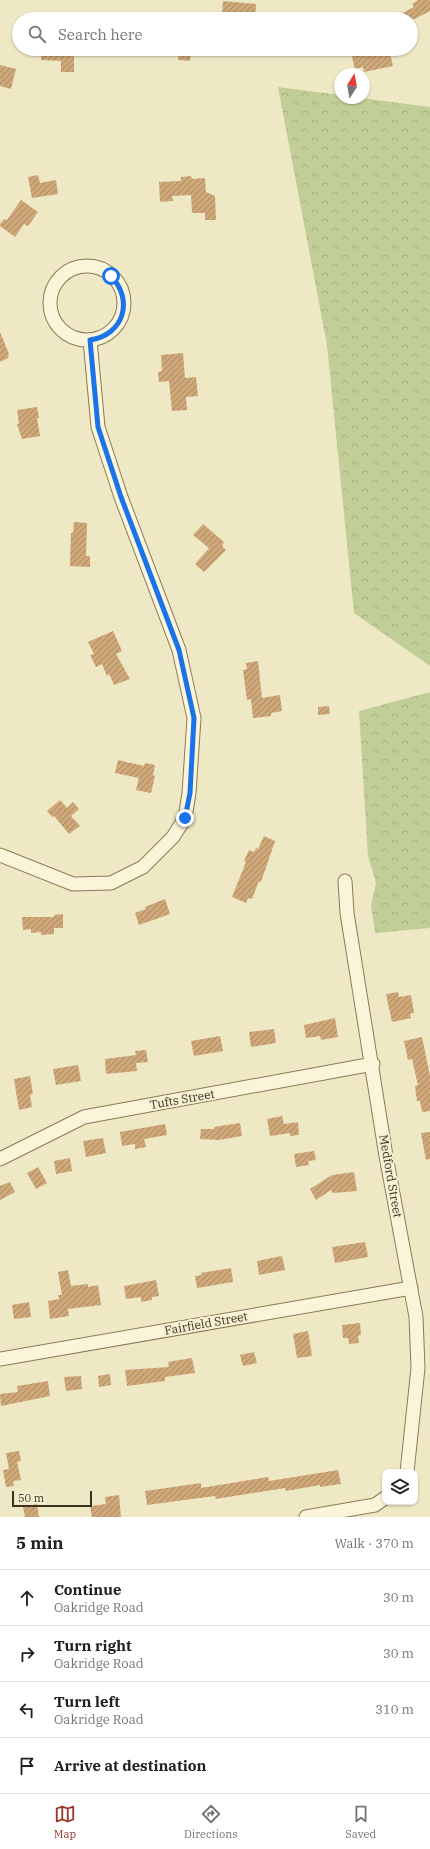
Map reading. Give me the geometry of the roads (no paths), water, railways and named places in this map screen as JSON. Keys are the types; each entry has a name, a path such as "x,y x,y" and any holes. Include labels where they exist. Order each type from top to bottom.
{"street":[{"path":"84,266 98,268 111,276 121,290 124,302 122,315 116,326 103,337 90,340 78,339 63,331 53,318 50,306 51,293 59,278 69,271 84,266"},
{"path":"0,855 72,884 111,883 143,868 173,837 185,818 190,793 194,718 179,650 121,497 98,427 90,340"},
{"name":"Medford Street","path":"345,881 347,913 386,1156 416,1317 418,1368 407,1469"},
{"name":"Tufts Street","path":"0,1159 84,1117 372,1064"},
{"name":"Fairfield Street","path":"0,1359 411,1288"},
{"path":"306,1517 374,1505 382,1500"}]}
